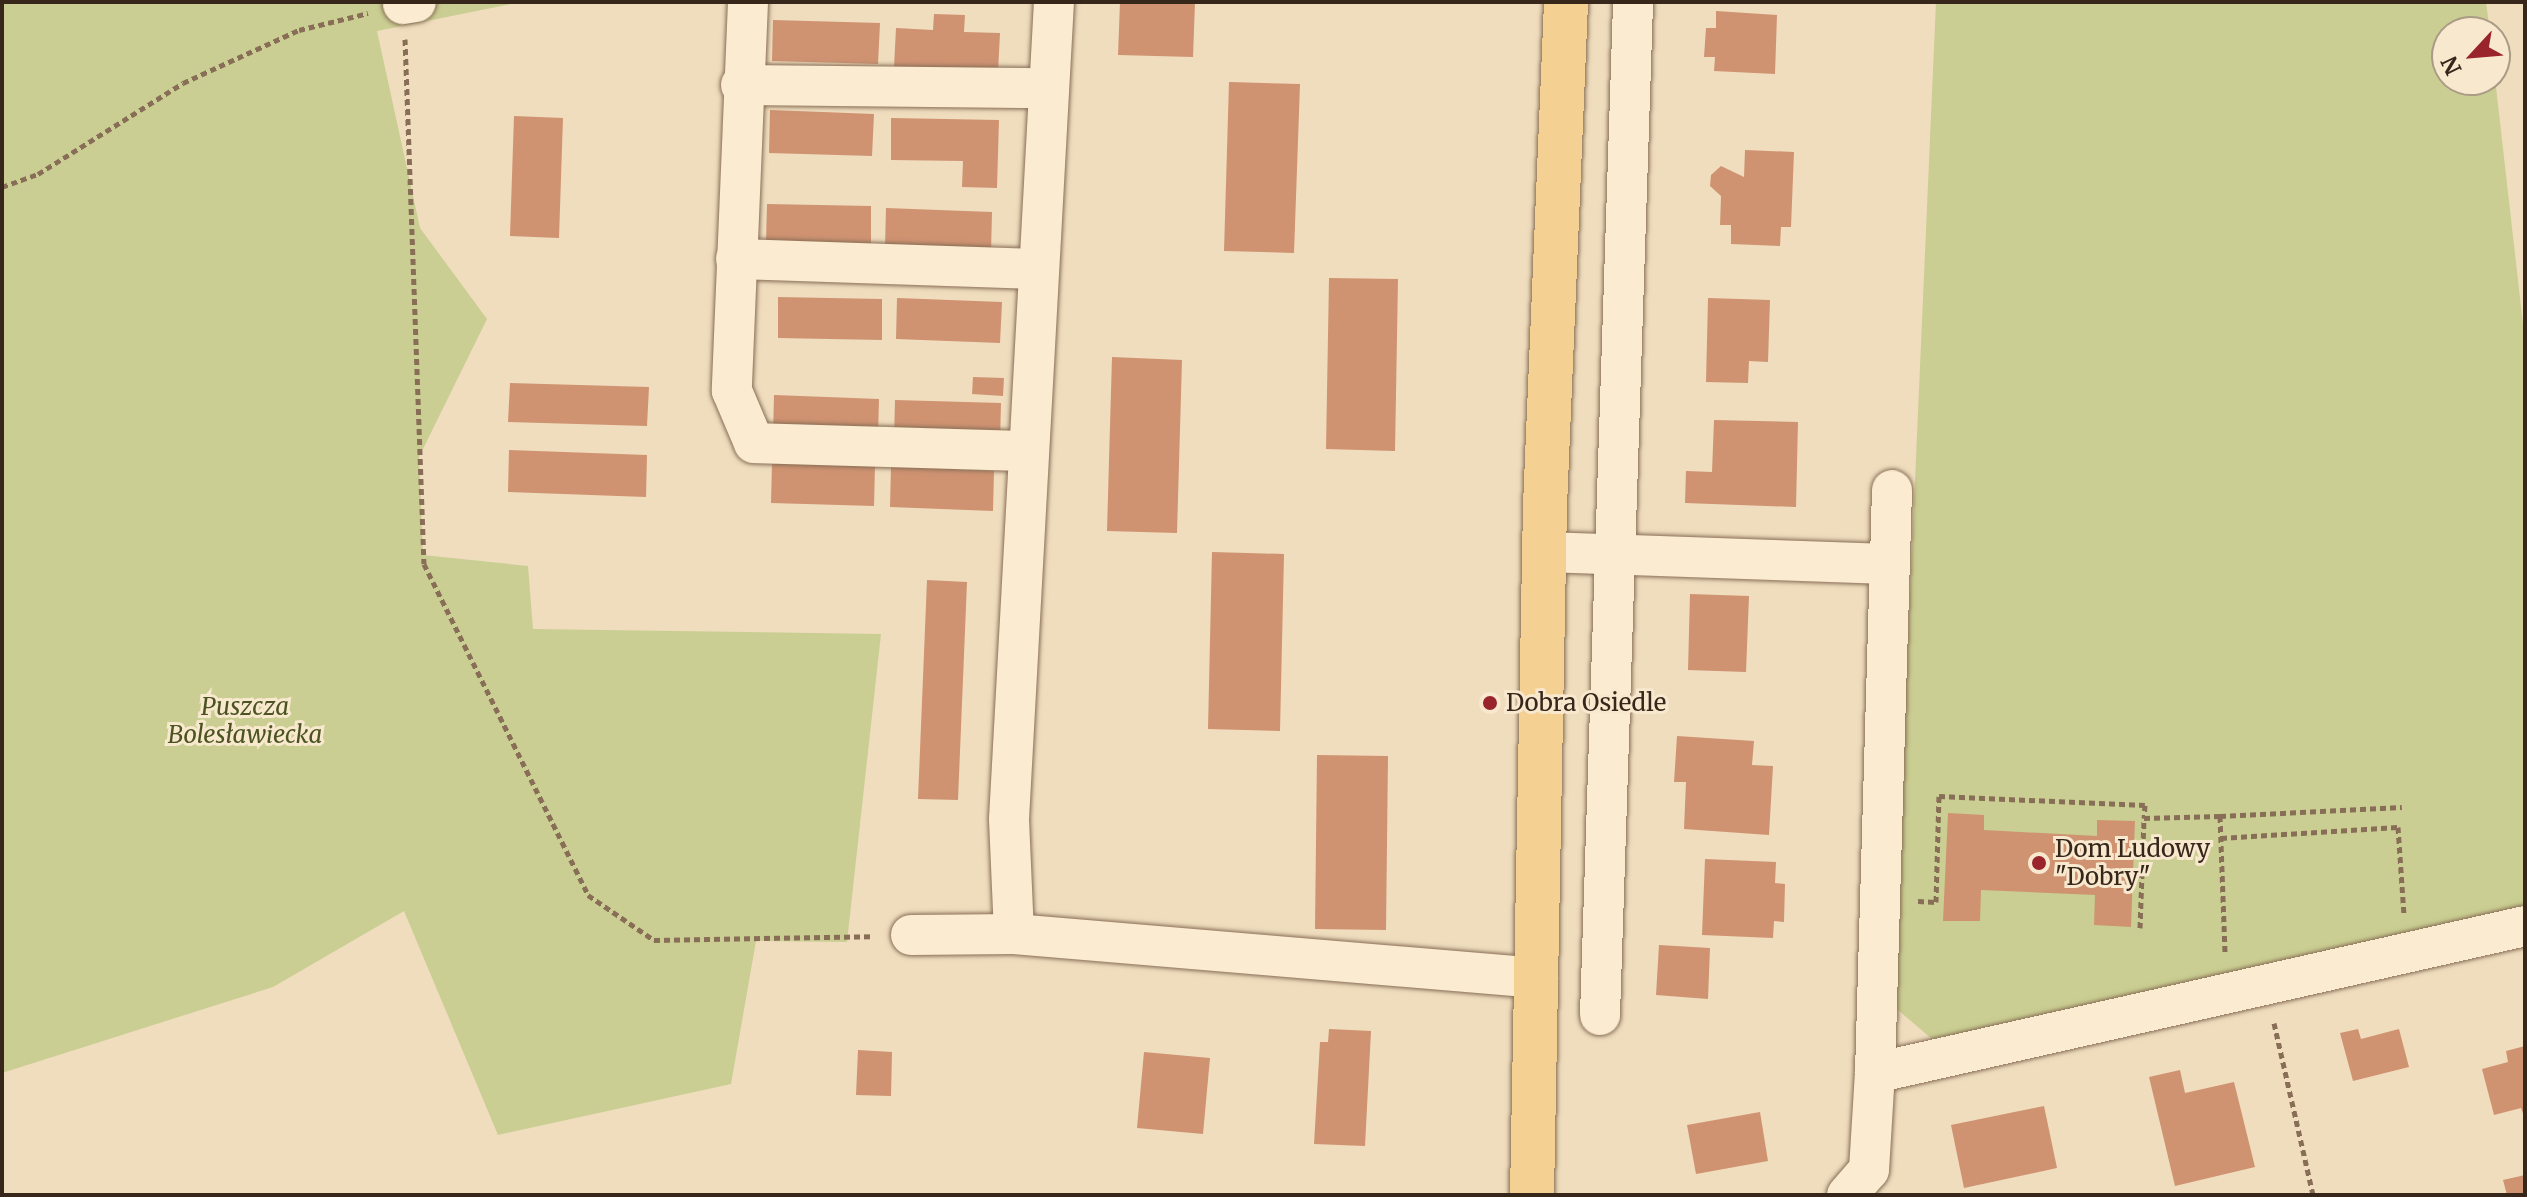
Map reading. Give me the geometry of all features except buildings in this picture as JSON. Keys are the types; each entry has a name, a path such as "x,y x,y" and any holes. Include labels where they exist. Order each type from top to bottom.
{"main road":[{"path":"1532,1195 1544,552 1566,2"}],"street":[{"path":"748,2 741,85 732,391 754,443 1029,451"},
{"path":"1014,934 1009,819 1054,2"},
{"path":"1600,1015 1633,2"},
{"path":"741,85 1049,88"},
{"path":"736,259 1039,269"},
{"path":"1847,1195 1869,1170 1875,1073 1892,490"},
{"path":"1544,552 1889,564"},
{"path":"1875,1073 2227,996 2525,926"},
{"path":"911,935 1014,934 1538,978"}],"path":[{"path":"2,187 38,174 183,83 299,30 410,3 424,564 588,895 654,940 911,935"},
{"path":"1880,900 1936,902 1939,796 2145,805 2140,928"},
{"path":"2144,818 2402,807"},
{"path":"2220,816 2227,996"},
{"path":"2221,838 2398,827 2408,953"},
{"path":"2265,987 2313,1195"}],"green space":[{"name":"Puszcza Bolesławiecka","path":"2,2 521,2 377,31 420,228 487,319 419,457 423,555 528,566 533,629 881,634 847,942 756,941 731,1084 498,1135 404,911 273,987 2,1073"},
{"path":"1936,2 2486,2 2488,16 2431,16 2431,96 2497,96 2525,342 2525,908 1938,1044 1892,1005"}],"place":[{"name":"Dobra Osiedle","path":"1490,703"},
{"name":"Dom Ludowy \"Dobry\"","path":"2039,863"}]}
